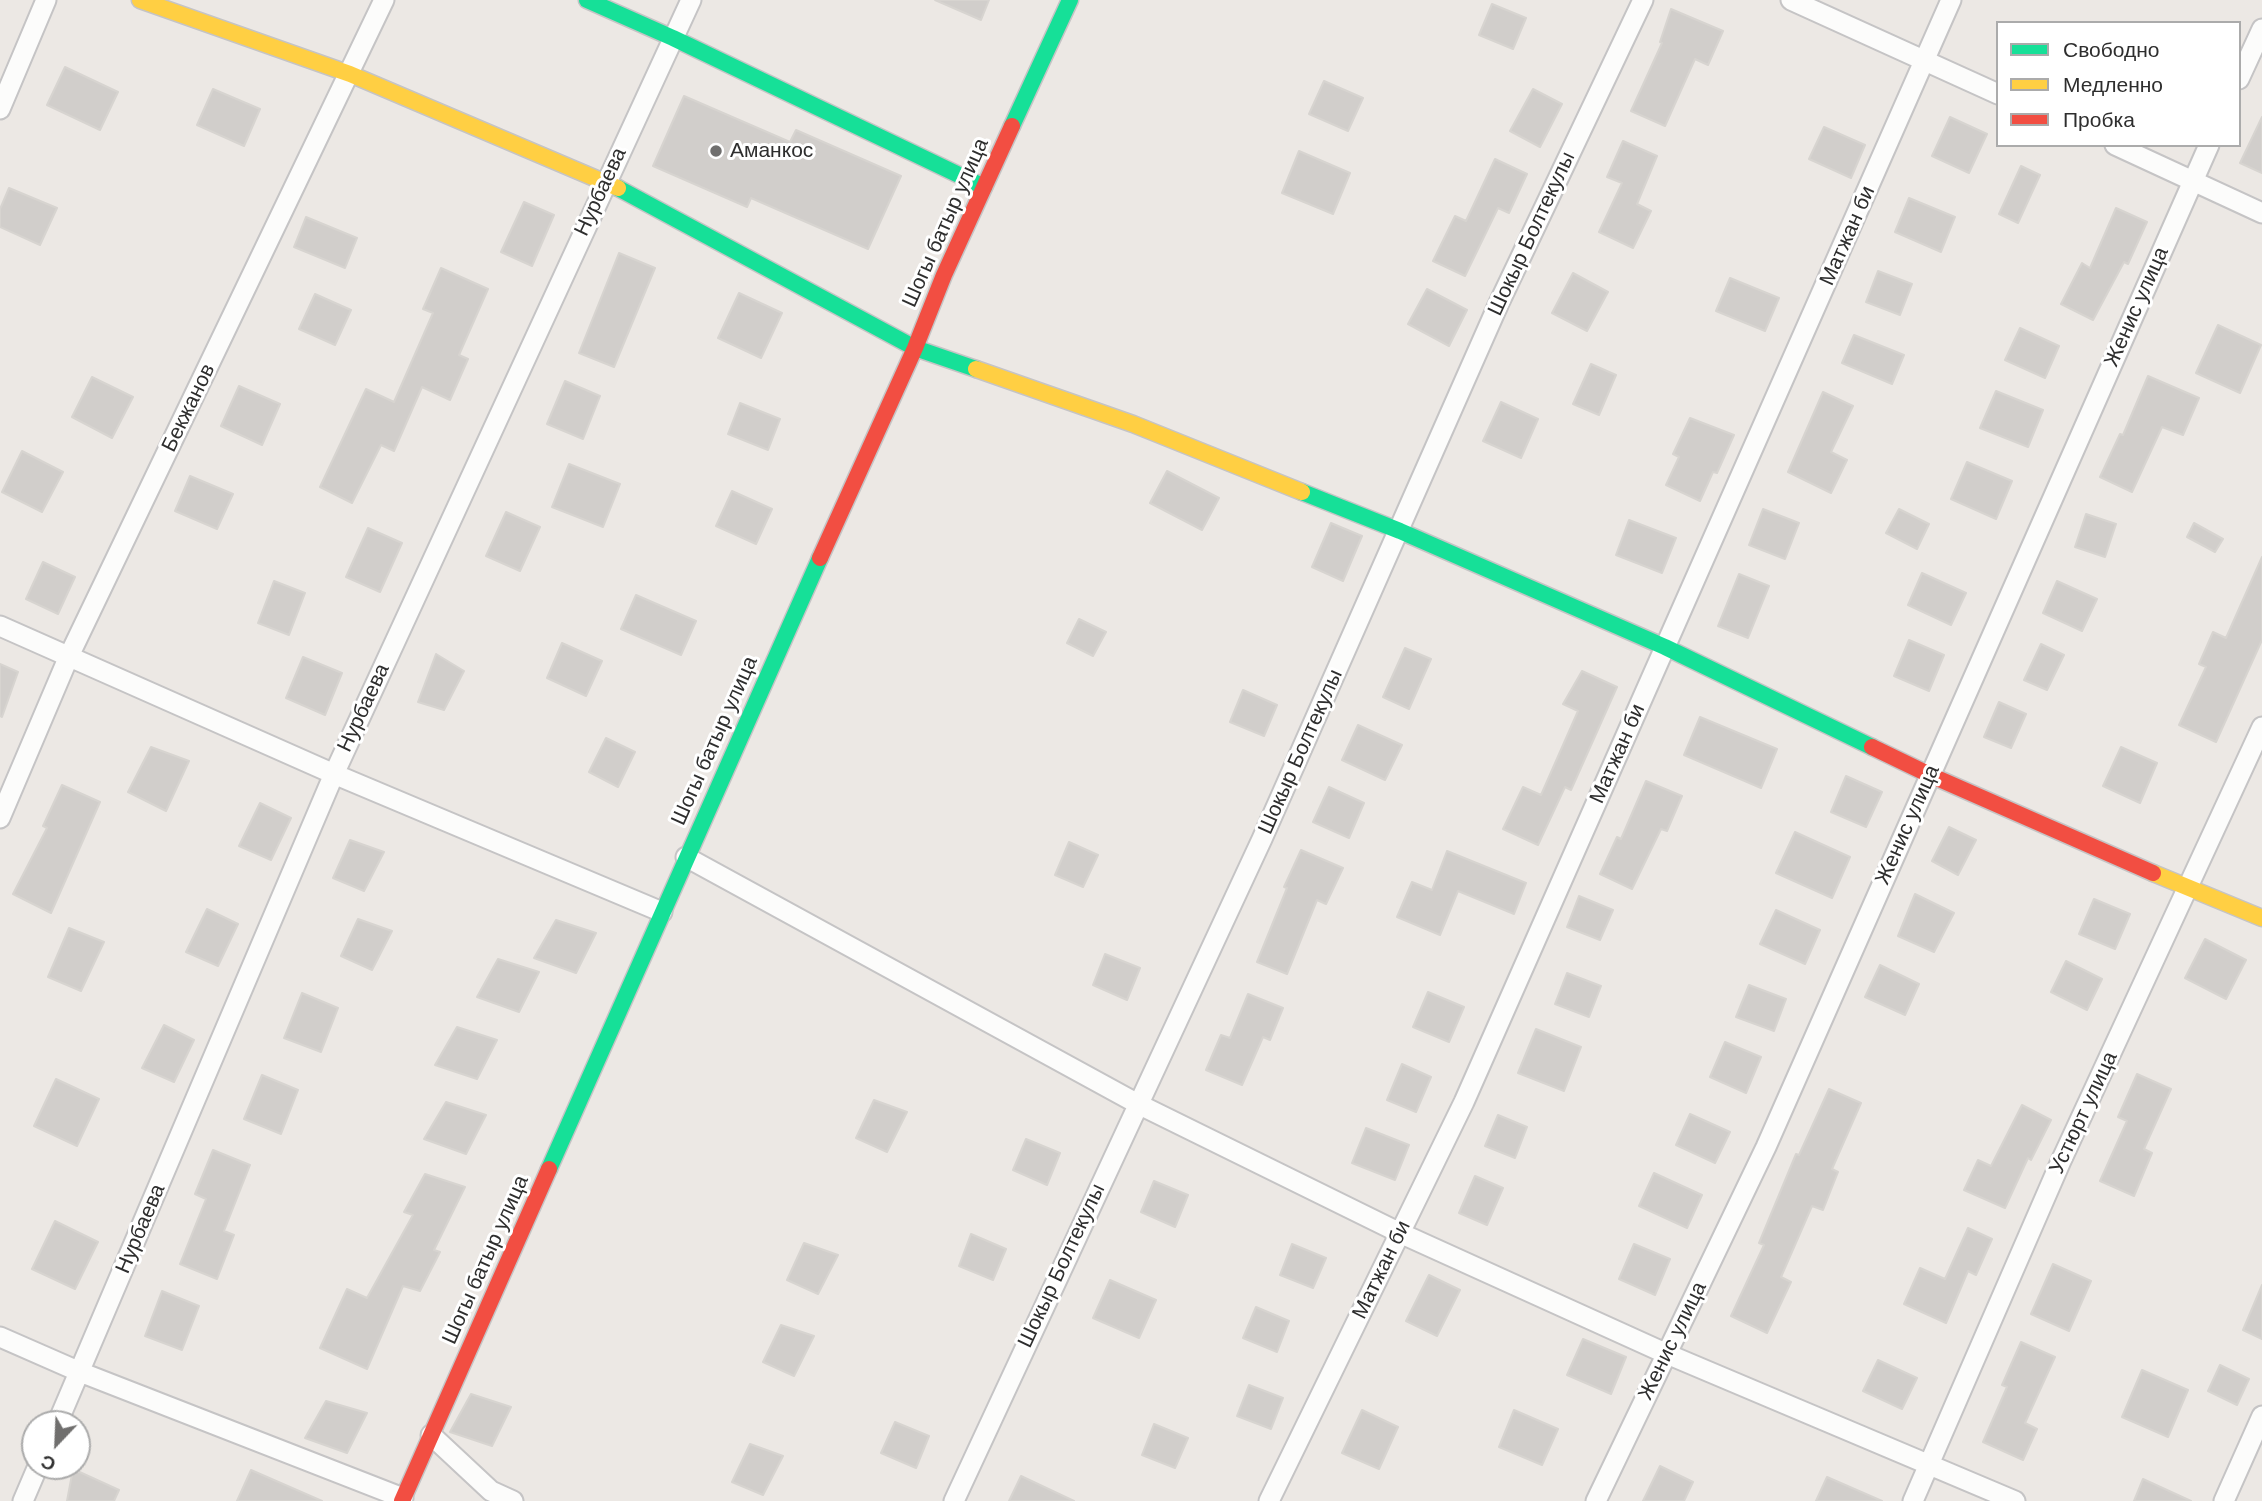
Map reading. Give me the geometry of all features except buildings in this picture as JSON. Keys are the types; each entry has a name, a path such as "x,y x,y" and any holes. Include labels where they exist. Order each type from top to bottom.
{"street":[{"path":"0,109 46,0"},
{"path":"140,0 350,74 606,181 915,348 1133,424 1400,531 1665,647 1930,775 2187,888 2262,918"},
{"name":"Бекжанов","path":"0,818 69,656 384,0"},
{"path":"587,0 673,38 984,187"},
{"name":"Нурбаева","path":"63,1410 334,774 691,0"},
{"name":"Шогы батыр улица","path":"403,1500 984,187 1070,0"},
{"name":"Шокыр Болтекулы","path":"954,1501 1262,839 1494,314 1643,0"},
{"path":"1791,0 1996,93"},
{"name":"Матжан би","path":"1269,1501 1464,1102 1951,0"},
{"path":"2241,75 2262,29"},
{"path":"2120,147 2262,213"},
{"name":"Женис улица","path":"1596,1501 1766,1147 2208,147"},
{"path":"0,626 334,774 662,912"},
{"name":"Устюрт улица","path":"1913,1501 2061,1161 2262,727"},
{"path":"686,858 1138,1104 1400,1233 1667,1354 2015,1501"},
{"path":"0,1337 80,1372 403,1500"},
{"path":"2224,1501 2262,1416"},
{"path":"431,1435 491,1491 513,1501"},
{"path":"23,1501 32,1480"}],"traffic: fast":[{"path":"587,0 673,38 984,187"},
{"path":"1012,126 1070,0"},
{"path":"618,188 915,348 976,369"},
{"path":"1302,492 1400,531 1665,647 1872,747"},
{"path":"549,1169 820,558"}],"traffic: slow":[{"path":"140,0 350,74 618,188"},
{"path":"976,369 1133,424 1302,492"},
{"path":"2153,873 2262,918"}],"traffic: jam":[{"path":"820,558 1012,126"},
{"path":"1872,747 2153,873"},
{"path":"402,1501 549,1169"}],"place":[{"name":"Аманкос","path":"716,151"}]}
